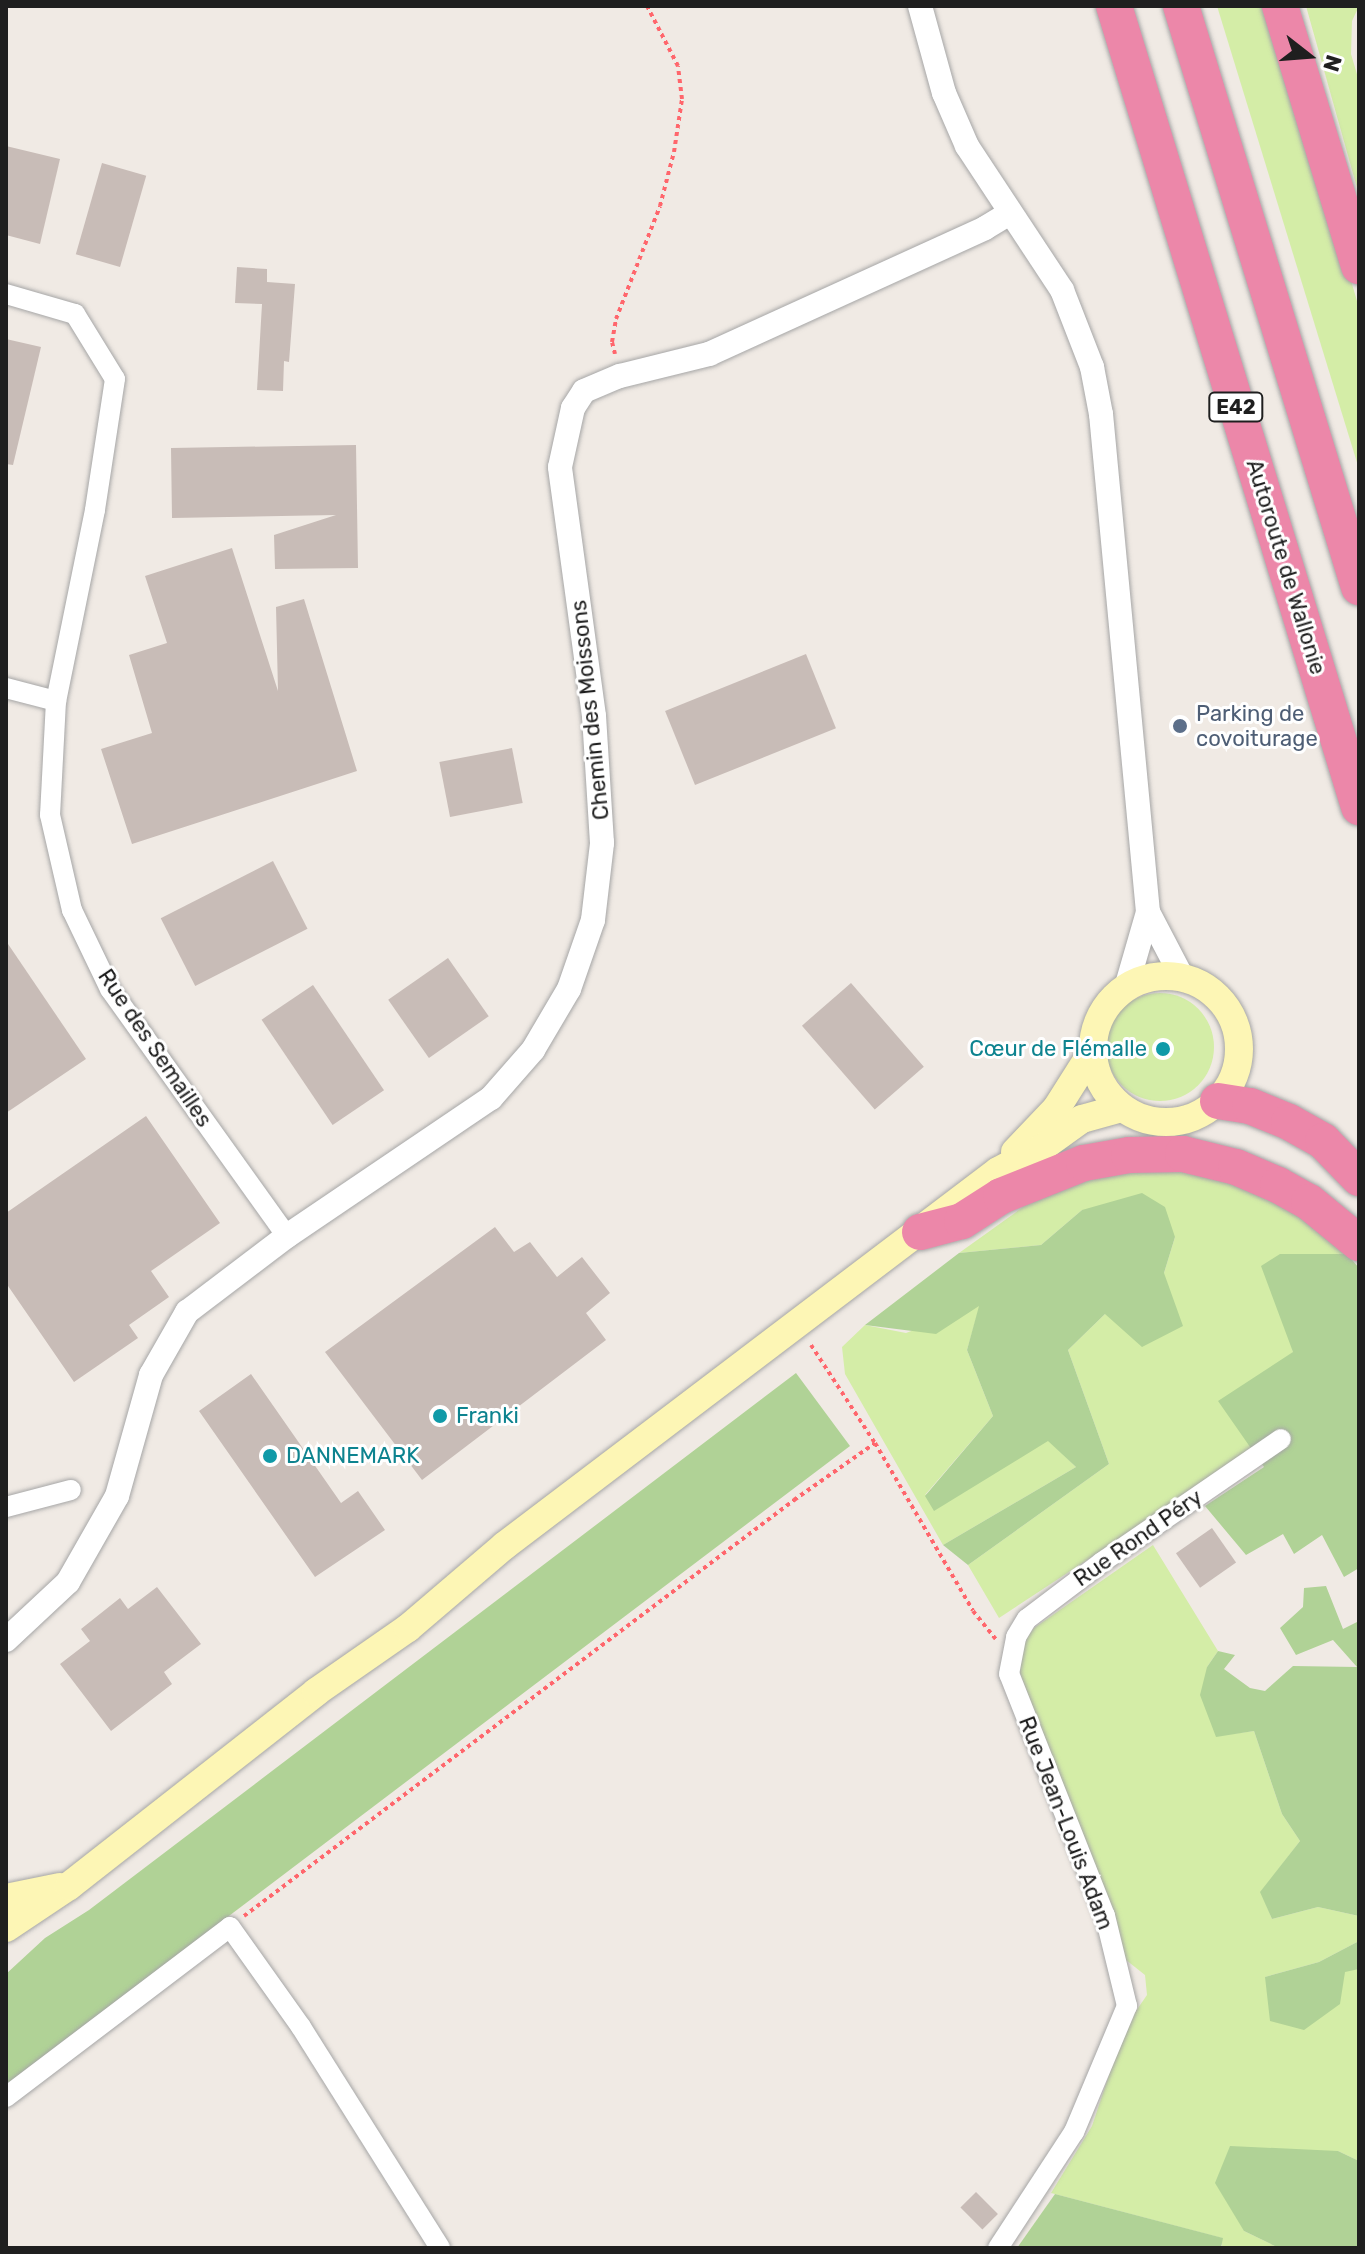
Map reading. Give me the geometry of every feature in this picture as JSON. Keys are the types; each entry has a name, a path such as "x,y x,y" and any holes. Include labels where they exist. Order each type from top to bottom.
{"highway":[{"name":"Autoroute de Wallonie","path":"1114,6 1359,807"},
{"path":"1181,6 1359,587"},
{"path":"1280,6 1359,266"},
{"path":"1218,1101 1250,1106 1289,1122 1323,1141 1359,1178"},
{"path":"920,1232 962,1221 1001,1196 1084,1163 1129,1155 1183,1154 1236,1167 1278,1185 1309,1202 1359,1243"}],"main road":[{"path":"1154,976 1182,977 1207,987 1221,1000 1238,1032 1237,1069 1218,1101 1197,1116 1172,1123 1145,1120 1122,1108 1101,1084 1092,1052 1094,1031 1103,1011 1126,988 1154,976"},
{"path":"6,1928 69,1886 316,1692 408,1628 504,1546 998,1171 1056,1109 1092,1052"},
{"path":"998,1171 1043,1147 1082,1119 1122,1108"},
{"path":"6,1898 17,1893 69,1886"},
{"path":"6,1945 69,1886"}],"street":[{"path":"920,6 944,93 961,133 1062,290 1092,367 1101,414 1148,912 1126,988"},
{"name":"Chemin des Moissons","path":"6,1640 68,1582 117,1496 151,1375 187,1312 287,1236 491,1098 533,1050 569,989 593,920 602,843 594,716 560,467 567,430 584,391 620,376 709,354 985,228 1010,213"},
{"name":"Rue des Semailles","path":"6,294 75,314 115,379 95,510 56,701 50,815 72,910 110,989 287,1236"},
{"path":"6,688 56,701"},
{"path":"1148,912 1182,977"},
{"name":"Rue Rond Péry","path":"1012,1652 1027,1619 1102,1562 1281,1439"},
{"path":"6,1507 71,1490"},
{"name":"Rue Jean-Louis Adam","path":"998,2248 1074,2132 1127,2006 1105,1916 1009,1674 1012,1652"},
{"path":"6,2097 230,1927 301,2027 440,2248"}],"path":[{"path":"620,376 612,342 616,319 660,206 674,152 682,99 678,66 647,6"},
{"path":"797,1325 875,1443 973,1611 989,1634 1012,1652"},
{"path":"230,1927 747,1536 875,1443"}],"green space":[{"path":"1217,6 1271,6 1359,308 1359,469"},
{"path":"1306,6 1359,6 1352,21 1351,54 1359,81 1359,195"},
{"path":"1160,993 1181,997 1198,1009 1210,1026 1214,1047 1210,1068 1198,1085 1181,1097 1160,1101 1139,1097 1122,1085 1110,1068 1106,1047 1110,1026 1122,1009 1139,997"},
{"path":"1176,1162 1250,1182 1313,1219 1347,1254 1280,1254 1293,1352 1253,1451 999,1618 968,1565 1109,1464 1068,1350 1105,1314 1164,1273 1175,1237 1082,1210 1041,1245 959,1253 1051,1187"},
{"path":"1142,1193 1165,1207 1175,1237 1164,1273 1183,1326 1142,1347 1105,1314 1068,1350 1109,1464 968,1565 943,1545 1076,1467 1048,1441 934,1511 925,1496 993,1416 967,1350 979,1306 936,1334 865,1325 959,1253 1041,1245 1082,1210"},
{"path":"1280,1254 1347,1254 1359,1268 1359,1568 1344,1577 1322,1535 1294,1554 1283,1534 1246,1555 1205,1506 1264,1467 1218,1401 1293,1352 1261,1266"},
{"path":"980,1305 967,1350 993,1416 925,1495 1048,1440 1076,1467 943,1545 845,1374 842,1347 865,1325 906,1333"},
{"path":"796,1373 850,1446 8,2083 6,2090 6,1974 45,1938 89,1910"},
{"path":"1153,1545 1218,1651 1207,1667 1216,1736 1254,1731 1282,1814 1300,1841 1261,1892 1272,1919 1318,1907 1359,1916 1359,1941 1319,1962 1265,1977 1359,1969 1359,2161 1338,2151 1244,2231 1279,2248 1222,2248 1222,2238 1051,2193 1092,2126 1125,2027 1147,1995 1145,1975 1126,1960 1020,1673 1022,1645 1034,1628"},
{"path":"1326,1586 1343,1629 1359,1621 1359,1916 1318,1907 1272,1919 1260,1892 1300,1841 1282,1814 1254,1731 1216,1737 1200,1695 1207,1667 1218,1651 1235,1655 1224,1669 1250,1688 1265,1691 1293,1666 1357,1667 1333,1640 1296,1655 1280,1628 1303,1607 1304,1588"},
{"path":"1359,1941 1359,1969 1345,1972 1340,2004 1304,2030 1270,2021 1265,1977 1319,1962"},
{"path":"1230,2146 1338,2151 1359,2161 1359,2248 1279,2248 1244,2231 1215,2183"},
{"path":"1055,2194 1223,2238 1221,2248 1017,2248"}],"building":[{"path":"6,146 60,159 40,244 6,235"},
{"path":"102,163 146,176 120,267 76,254"},
{"path":"237,267 267,269 267,282 295,284 289,362 284,361 283,391 257,390 262,304 235,303"},
{"path":"6,339 41,347 13,465 6,464"},
{"path":"356,445 358,568 275,569 274,535 336,515 172,518 171,448"},
{"path":"232,548 278,691 276,607 304,599 357,771 132,844 101,749 152,733 129,655 167,643 145,576"},
{"path":"806,654 836,728 695,785 665,711"},
{"path":"512,748 523,803 450,817 439,762"},
{"path":"273,861 308,929 195,986 161,918"},
{"path":"6,941 86,1059 6,1113"},
{"path":"448,958 489,1016 429,1058 388,1000"},
{"path":"851,983 924,1067 875,1109 802,1026"},
{"path":"313,985 384,1090 333,1125 262,1020"},
{"path":"146,1116 220,1223 151,1271 169,1297 129,1325 138,1338 74,1382 6,1283 6,1213"},
{"name":"Franki","path":"495,1227 514,1252 530,1242 557,1277 582,1257 610,1293 586,1313 606,1340 422,1480 325,1352"},
{"name":"DANNEMARK","path":"251,1374 341,1503 358,1491 385,1530 315,1577 199,1411"},
{"path":"1212,1528 1236,1562 1200,1588 1176,1553"},
{"path":"157,1587 201,1644 164,1672 172,1684 111,1731 60,1664 90,1641 81,1629 120,1598 128,1609"},
{"path":"976,2192 998,2214 982,2229 960,2208"}],"place":[{"name":"Parking de covoiturage","path":"1180,726"},
{"name":"Cœur de Flémalle","path":"1163,1049"},
{"name":"Franki","path":"440,1416"},
{"name":"DANNEMARK","path":"270,1456"}]}
